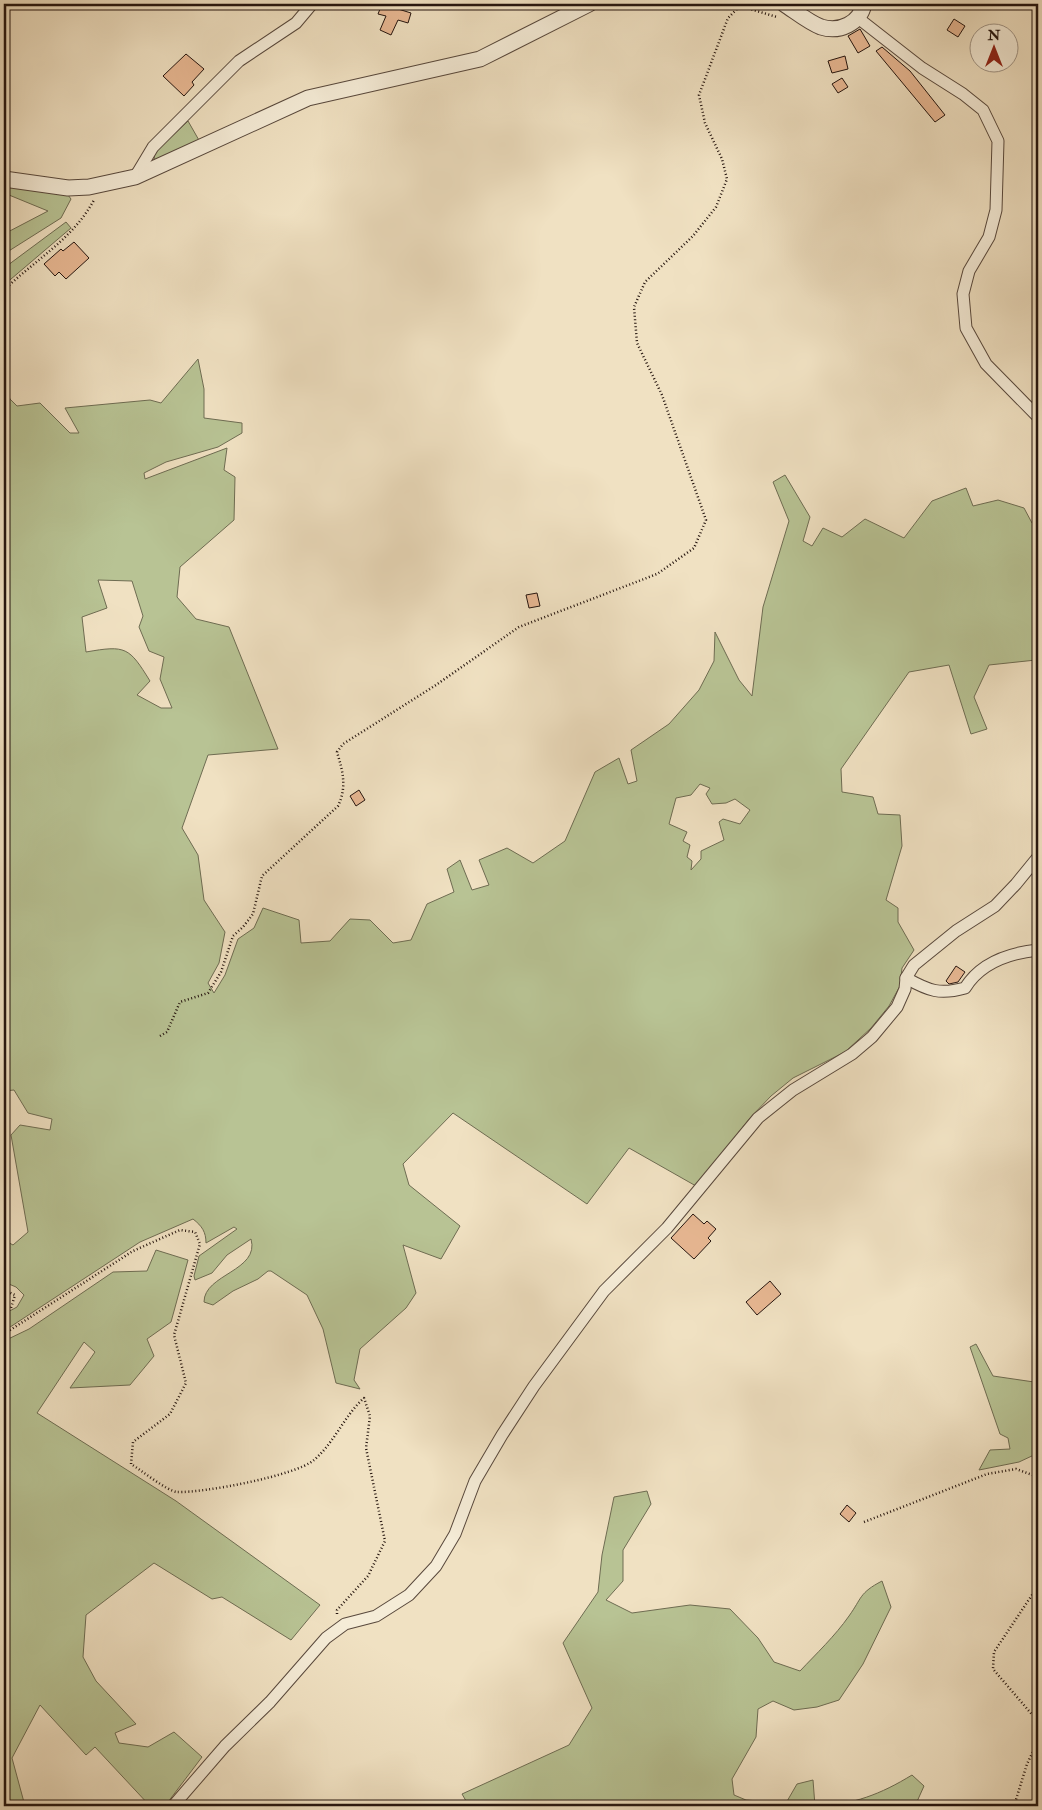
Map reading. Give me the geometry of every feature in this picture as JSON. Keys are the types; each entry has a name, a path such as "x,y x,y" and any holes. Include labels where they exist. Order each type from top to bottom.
{"street":[{"path":"135,177 152,147 239,61 296,23 312,4"},
{"path":"4,178 68,188 102,184 135,177 308,98 480,59 589,4"},
{"path":"784,4 822,27 845,26 858,18 864,4"},
{"path":"858,18 922,68 963,94 983,110 998,141 996,210 989,237 970,271 963,294 966,328 986,364 1038,417"},
{"path":"173,1806 225,1746 270,1702 326,1638 345,1624 376,1616 408,1595 436,1566 455,1534 475,1481 502,1435 534,1386 604,1290 667,1228 758,1118 793,1090 852,1054 872,1036 897,1007 905,989 906,978 914,965 956,930 995,906 1038,857"},
{"path":"906,978 922,988 947,994 965,988 972,977 987,964 1038,950"}],"path":[{"path":"160,1036 167,1032 180,1002 208,992 213,986 221,972 233,936 244,927 252,914 262,876 272,864 338,806 343,795 344,776 337,752 343,744 436,685 519,627 657,574 694,548 706,520 662,395 637,344 634,307 645,282 693,236 716,207 727,179 722,159 705,123 699,95 728,18 740,6 768,16 791,20 802,15"},
{"path":"4,290 22,272 57,246 84,218 102,184"},
{"path":"4,1334 133,1251 180,1230 196,1232 200,1244 174,1336 186,1383 170,1414 133,1442 131,1464 175,1492 259,1482 313,1461 334,1439 353,1408 364,1398 370,1416 366,1448 385,1541 368,1576 337,1610 338,1630"},
{"path":"4,1290 15,1295 11,1308 4,1312"},
{"path":"864,1522 987,1474 1016,1468 1038,1477"},
{"path":"1038,1586 994,1652 992,1668 1035,1718 1038,1725"},
{"path":"1014,1806 1027,1764 1038,1742"}],"green space":[{"path":"188,121 200,142 154,160 155,152"},
{"path":"4,185 68,195 71,199 61,218 4,254 4,234 48,211 9,195 4,196"},
{"path":"66,222 71,228 4,285 4,268"},
{"path":"198,359 204,389 204,418 242,423 242,433 218,447 166,462 144,473 145,479 227,448 224,470 235,477 234,520 180,567 177,597 196,619 229,627 278,749 208,755 182,828 198,855 204,900 225,932 219,963 208,983 214,993 225,975 238,939 254,928 263,908 299,920 301,943 330,941 350,919 370,920 393,943 411,940 427,904 454,892 447,869 460,860 472,890 489,885 479,860 507,848 533,863 565,841 595,772 619,758 628,784 637,781 631,750 669,724 699,690 714,661 715,632 739,680 752,696 763,607 789,521 773,482 785,475 810,517 803,541 812,546 823,528 842,537 865,519 904,538 932,501 966,488 973,506 998,500 1024,508 1032,523 1038,525 1038,657 1036,660 989,665 974,697 987,729 971,734 949,665 909,672 841,769 842,792 873,797 878,814 900,815 902,846 886,900 898,908 898,922 914,950 902,968 900,986 889,1006 871,1028 845,1052 793,1078 771,1096 750,1118 696,1186 629,1148 587,1204 453,1113 403,1164 409,1185 460,1226 441,1259 403,1245 416,1293 406,1308 360,1349 354,1380 360,1389 336,1383 323,1329 307,1295 271,1271 233,1291 213,1305 204,1302 206,1293 213,1285 240,1266 247,1258 252,1250 251,1239 227,1255 212,1273 195,1280 194,1276 199,1256 237,1229 234,1227 206,1243 203,1230 193,1219 140,1242 4,1331 4,1314 17,1307 24,1295 16,1287 4,1282 4,1240 13,1245 28,1232 11,1135 20,1125 50,1130 52,1119 28,1113 14,1090 4,1091 4,387 10,399 17,406 40,403 70,433 79,433 65,408 150,400 161,403","holes":["98,580 132,581 143,616 139,627 149,651 164,657 160,679 172,708 161,708 137,695 150,681 137,661 125,651 110,649 86,652 82,617 107,608","700,784 710,788 706,794 712,804 726,803 735,799 750,810 740,824 723,819 719,822 724,840 701,851 701,859 691,870 692,861 687,857 690,845 683,841 687,832 669,824 676,798 691,795"]},
{"path":"156,1250 188,1260 171,1322 147,1339 154,1356 130,1385 70,1388 95,1352 84,1342 37,1413 176,1501 320,1605 291,1640 222,1597 212,1599 154,1563 86,1615 83,1657 96,1681 136,1724 115,1733 119,1743 148,1747 174,1732 202,1757 165,1806 150,1806 95,1747 86,1755 40,1705 12,1758 25,1806 4,1806 4,1341 29,1329 113,1272 147,1271"},
{"path":"976,1344 993,1376 1034,1382 1038,1378 1038,1460 1034,1455 1019,1462 979,1470 990,1450 1010,1449 1008,1438 1000,1434 970,1347"},
{"path":"647,1491 651,1504 623,1550 623,1581 606,1600 632,1613 690,1605 730,1609 758,1638 774,1662 800,1671 838,1631 862,1596 882,1581 891,1607 863,1664 839,1700 817,1707 794,1710 773,1701 758,1709 756,1737 732,1779 734,1795 746,1800 786,1803 797,1784 813,1780 815,1806 469,1806 462,1794 569,1745 592,1708 563,1643 598,1592 602,1555 614,1497"},
{"path":"912,1775 924,1786 915,1806 816,1806 854,1801 878,1793"}],"building":[{"path":"382,4 411,13 408,23 398,20 391,35 380,30 386,16 378,14"},
{"path":"954,19 965,26 958,37 947,30"},
{"path":"860,29 870,46 858,53 848,36"},
{"path":"882,47 910,71 945,115 935,122 876,51"},
{"path":"186,54 204,69 192,82 194,85 184,96 163,76"},
{"path":"845,56 848,69 832,73 828,61"},
{"path":"842,78 848,87 838,93 832,84"},
{"path":"74,242 89,258 66,279 59,272 55,276 44,264 61,249 63,251"},
{"path":"537,593 540,606 529,608 526,595"},
{"path":"359,790 365,800 356,806 350,796"},
{"path":"956,966 965,972 958,982 949,984 946,981"},
{"path":"693,1214 704,1224 707,1221 716,1229 708,1238 711,1241 694,1259 671,1238"},
{"path":"770,1281 781,1294 757,1315 746,1302"},
{"path":"847,1505 856,1513 849,1522 840,1514"}]}
